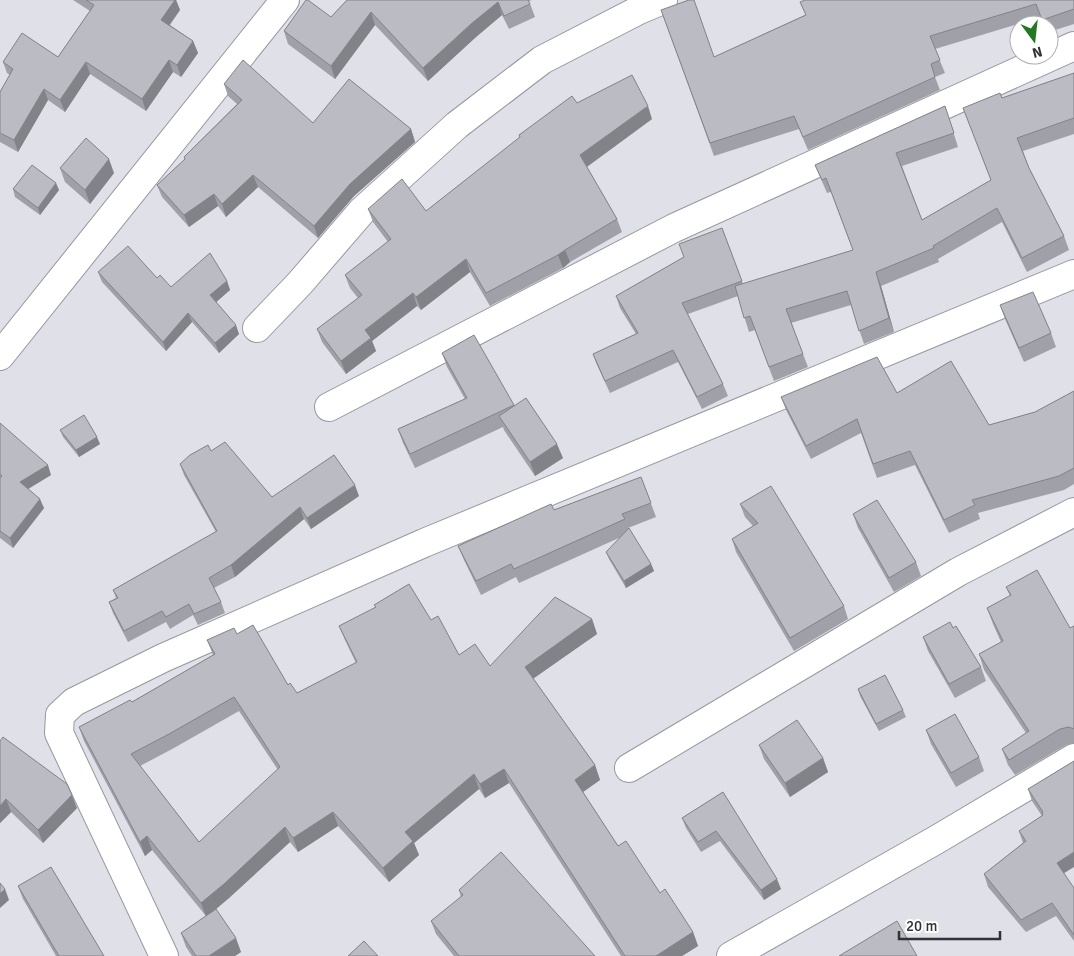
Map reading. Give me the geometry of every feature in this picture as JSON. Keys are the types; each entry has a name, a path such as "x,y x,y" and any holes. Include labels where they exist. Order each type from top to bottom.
{"street":[{"path":"0,356 285,0"},
{"path":"257,328 300,284 362,211 457,124 542,60 639,10 663,0"},
{"path":"329,407 674,228 1074,46"},
{"path":"164,956 59,733 60,715 74,702 163,658 424,543 1074,274"},
{"path":"629,768 958,572 1074,512"},
{"path":"731,956 936,840 1074,758"}],"building":[{"path":"86,0 175,0 161,20 193,41 177,65 169,60 142,99 86,62 60,100 44,89 14,140 0,133 0,92 13,69 3,62 22,33 58,57 94,5"},
{"path":"306,0 331,17 347,0 528,0 530,4 504,16 498,2 423,68 371,12 331,66 284,31"},
{"path":"694,0 714,57 806,15 800,2 805,0 1074,0 1074,9 1057,15 1040,15 1036,4 930,36 940,60 931,64 935,77 803,137 794,116 710,143 661,10"},
{"path":"243,60 313,123 349,79 411,129 350,184 314,226 253,175 222,204 214,194 184,215 157,185 242,100 224,84"},
{"path":"1074,73 1074,118 1017,138 1029,168 1064,236 1022,258 997,208 933,246 934,248 876,272 889,318 859,331 847,291 786,309 803,354 769,367 750,316 744,318 735,286 853,250 826,178 822,180 815,165 945,106 954,133 896,153 922,220 991,180 963,108 1000,93 1002,98"},
{"path":"632,75 648,106 580,155 617,219 558,255 486,293 466,259 416,297 413,293 365,330 371,338 341,361 317,329 362,295 345,275 391,239 368,209 402,179 426,211 520,137 519,135 572,96 577,103"},
{"path":"86,138 109,159 85,190 60,168"},
{"path":"32,165 56,183 38,208 13,189"},
{"path":"722,228 742,281 682,303 723,384 697,397 673,350 605,381 593,354 638,333 616,296 684,257 679,244"},
{"path":"128,246 157,278 160,275 171,287 210,253 227,281 210,295 236,325 215,343 188,313 163,342 98,272"},
{"path":"1033,292 1051,333 1019,348 1000,305"},
{"path":"474,335 514,405 410,454 398,429 467,398 442,353"},
{"path":"877,357 897,393 951,361 989,425 1035,412 1074,391 1074,468 1059,476 972,500 975,505 944,520 910,451 873,464 857,419 806,446 781,397"},
{"path":"526,398 557,444 530,462 499,416"},
{"path":"84,415 97,437 76,450 60,430"},
{"path":"0,423 48,465 20,482 40,499 10,538 0,531 0,478 2,476 0,474"},
{"path":"225,442 272,497 334,455 355,485 307,518 300,507 231,565 209,578 221,602 194,614 189,604 166,617 162,611 124,631 109,602 118,598 113,590 217,531 180,464 190,455 208,445 211,451"},
{"path":"641,477 651,503 622,514 625,519 514,569 511,564 476,581 458,546 551,504 554,510"},
{"path":"771,486 844,606 790,638 732,539 758,523 740,504"},
{"path":"877,500 916,562 889,578 853,514"},
{"path":"629,528 651,564 624,581 606,552"},
{"path":"1037,570 1070,628 1074,626 1074,729 1069,727 1060,729 1009,760 1002,749 1029,731 979,654 1003,641 987,608 1011,595 1006,587"},
{"path":"409,584 431,620 438,616 459,655 475,644 490,666 555,597 592,619 525,667 595,765 575,780 618,846 626,841 660,893 665,889 693,932 656,956 625,956 504,769 480,784 474,774 405,832 413,841 383,868 333,812 293,838 285,827 201,903 147,836 140,842 79,727 130,700 132,702 215,654 207,640 234,628 237,634 253,625 288,685 290,683 297,693 357,662 339,626 376,607 374,605","holes":["234,697 280,767 199,842 131,754"]},
{"path":"950,622 953,628 956,626 981,667 949,684 923,637"},
{"path":"885,675 903,710 876,724 858,689"},
{"path":"955,714 979,757 951,773 926,730"},
{"path":"797,720 823,758 785,783 759,745"},
{"path":"3,737 67,784 72,795 38,830 6,799 0,806 0,741"},
{"path":"1074,761 1074,852 1057,863 1074,888 1074,935 1052,903 1021,920 984,874 1026,841 1019,831 1043,815 1028,789"},
{"path":"723,792 777,879 761,890 716,831 698,842 682,818"},
{"path":"501,852 595,956 459,956 431,921 463,895 459,890"},
{"path":"51,867 104,956 59,956 18,886"},
{"path":"0,883 5,889 0,894"},
{"path":"216,909 236,938 209,956 196,956 181,933"},
{"path":"897,921 917,956 839,956"},
{"path":"364,941 378,956 348,956"}]}
